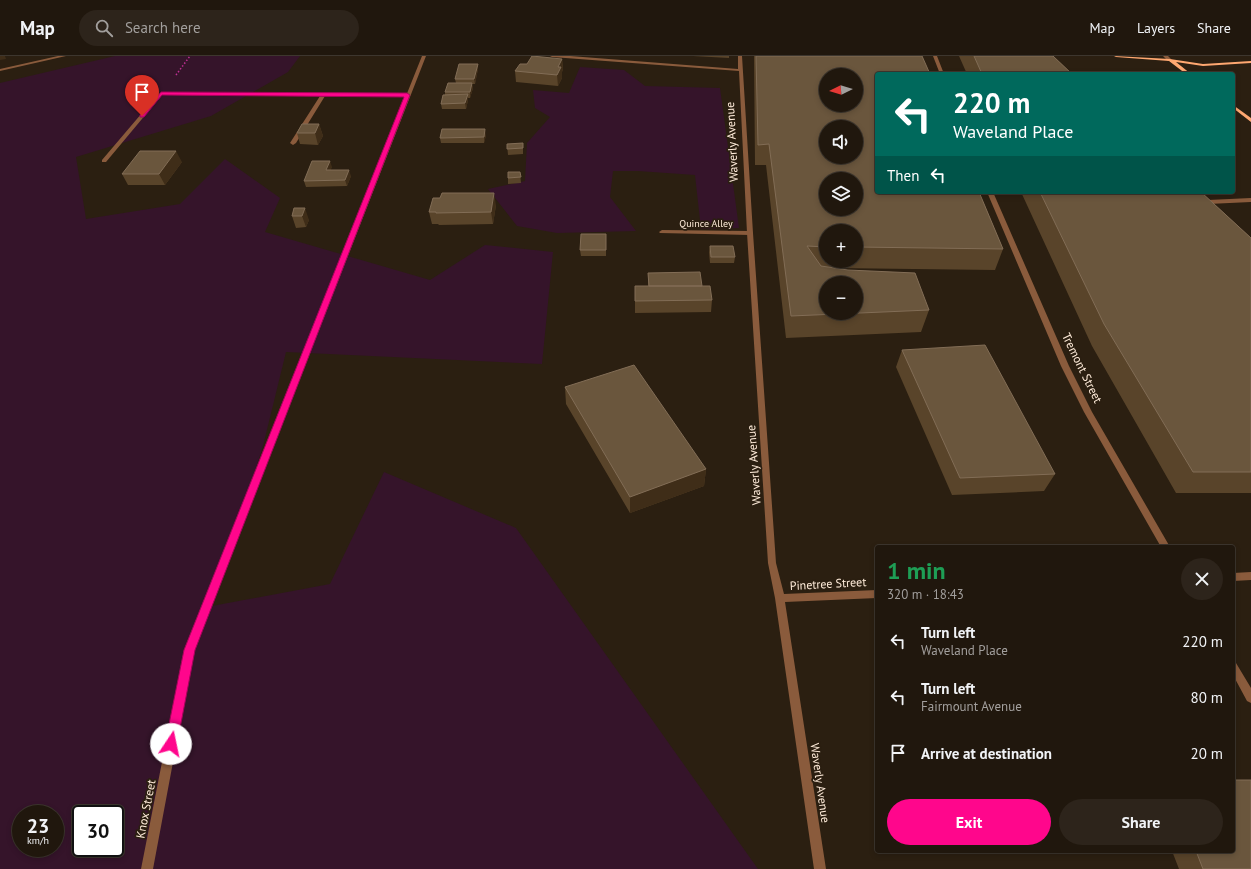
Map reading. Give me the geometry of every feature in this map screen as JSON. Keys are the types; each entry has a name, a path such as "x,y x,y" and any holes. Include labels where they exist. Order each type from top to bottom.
{"main road":[{"path":"1116,56 1170,60 1203,65 1251,62"},
{"path":"1170,60 1179,56"},
{"path":"1170,60 1186,72"},
{"path":"1235,108 1251,120"}],"street":[{"path":"0,70 64,56"},
{"name":"Knox Street","path":"147,869 189,650 407,95 424,56"},
{"path":"552,56 740,70"},
{"name":"Waverly Avenue","path":"740,56 772,563 780,598 820,869"},
{"path":"935,56 941,72"},
{"path":"1165,56 1170,60"},
{"path":"104,160 161,94 407,95"},
{"path":"293,143 323,95"},
{"name":"Tremont Street","path":"991,194 1065,366 1088,412 1165,545"},
{"path":"1208,202 1251,200"},
{"name":"Quince Alley","path":"662,232 750,233"},
{"path":"1235,577 1251,576"},
{"name":"Pinetree Street","path":"780,598 875,594"},
{"path":"1235,670 1251,698"}],"shaded area":[{"path":"115,56 300,56 288,72 211,116 76,157 86,219 180,204 225,159 280,198 265,232 430,280 485,245 553,252 542,364 286,352 263,446 212,606 330,584 384,472 516,528 758,869 0,869 0,83"},
{"path":"580,67 624,70 645,86 720,88 739,228 701,229 695,175 638,171 613,171 610,197 636,231 557,233 517,226 488,189 525,181 527,143 550,117 535,108 533,90 569,93"}],"building":[{"path":"532,56 562,59 558,67 561,67 557,75 515,71 520,64 527,64"},
{"path":"756,56 922,56 929,72 875,72 875,194 980,194 1003,249 863,247 863,224 819,224 819,247 807,246 819,263 819,268 915,273 929,310 863,313 863,276 819,276 819,315 791,316 769,144 758,145"},
{"path":"974,56 1053,56 1070,72 981,72"},
{"path":"459,64 478,64 474,79 455,79"},
{"path":"448,83 472,83 470,92 445,92"},
{"path":"468,94 465,103 441,104 443,95"},
{"path":"302,124 319,124 315,133 297,133"},
{"path":"442,129 485,129 484,137 440,138"},
{"path":"523,143 523,148 507,149 507,144"},
{"path":"140,151 176,151 159,174 122,174"},
{"path":"312,161 330,161 326,170 349,170 345,180 304,181"},
{"path":"508,172 520,172 521,177 508,178"},
{"path":"442,193 494,193 491,212 429,212 433,198 440,198"},
{"path":"1041,194 1203,194 1251,238 1251,472 1193,472 1104,324"},
{"path":"294,208 305,208 302,216 292,216"},
{"path":"581,234 606,234 606,250 580,250"},
{"path":"710,246 733,246 735,257 711,257"},
{"path":"700,272 702,286 649,286 648,273"},
{"path":"635,286 710,286 712,300 635,301"},
{"path":"985,345 1055,474 960,478 902,350"},
{"path":"634,365 706,469 630,497 565,387"},
{"path":"1235,780 1251,780 1251,869 1203,869 1197,853 1235,853"}],"route":[{"path":"142,116 161,94 407,95 189,650 171,744"}]}
